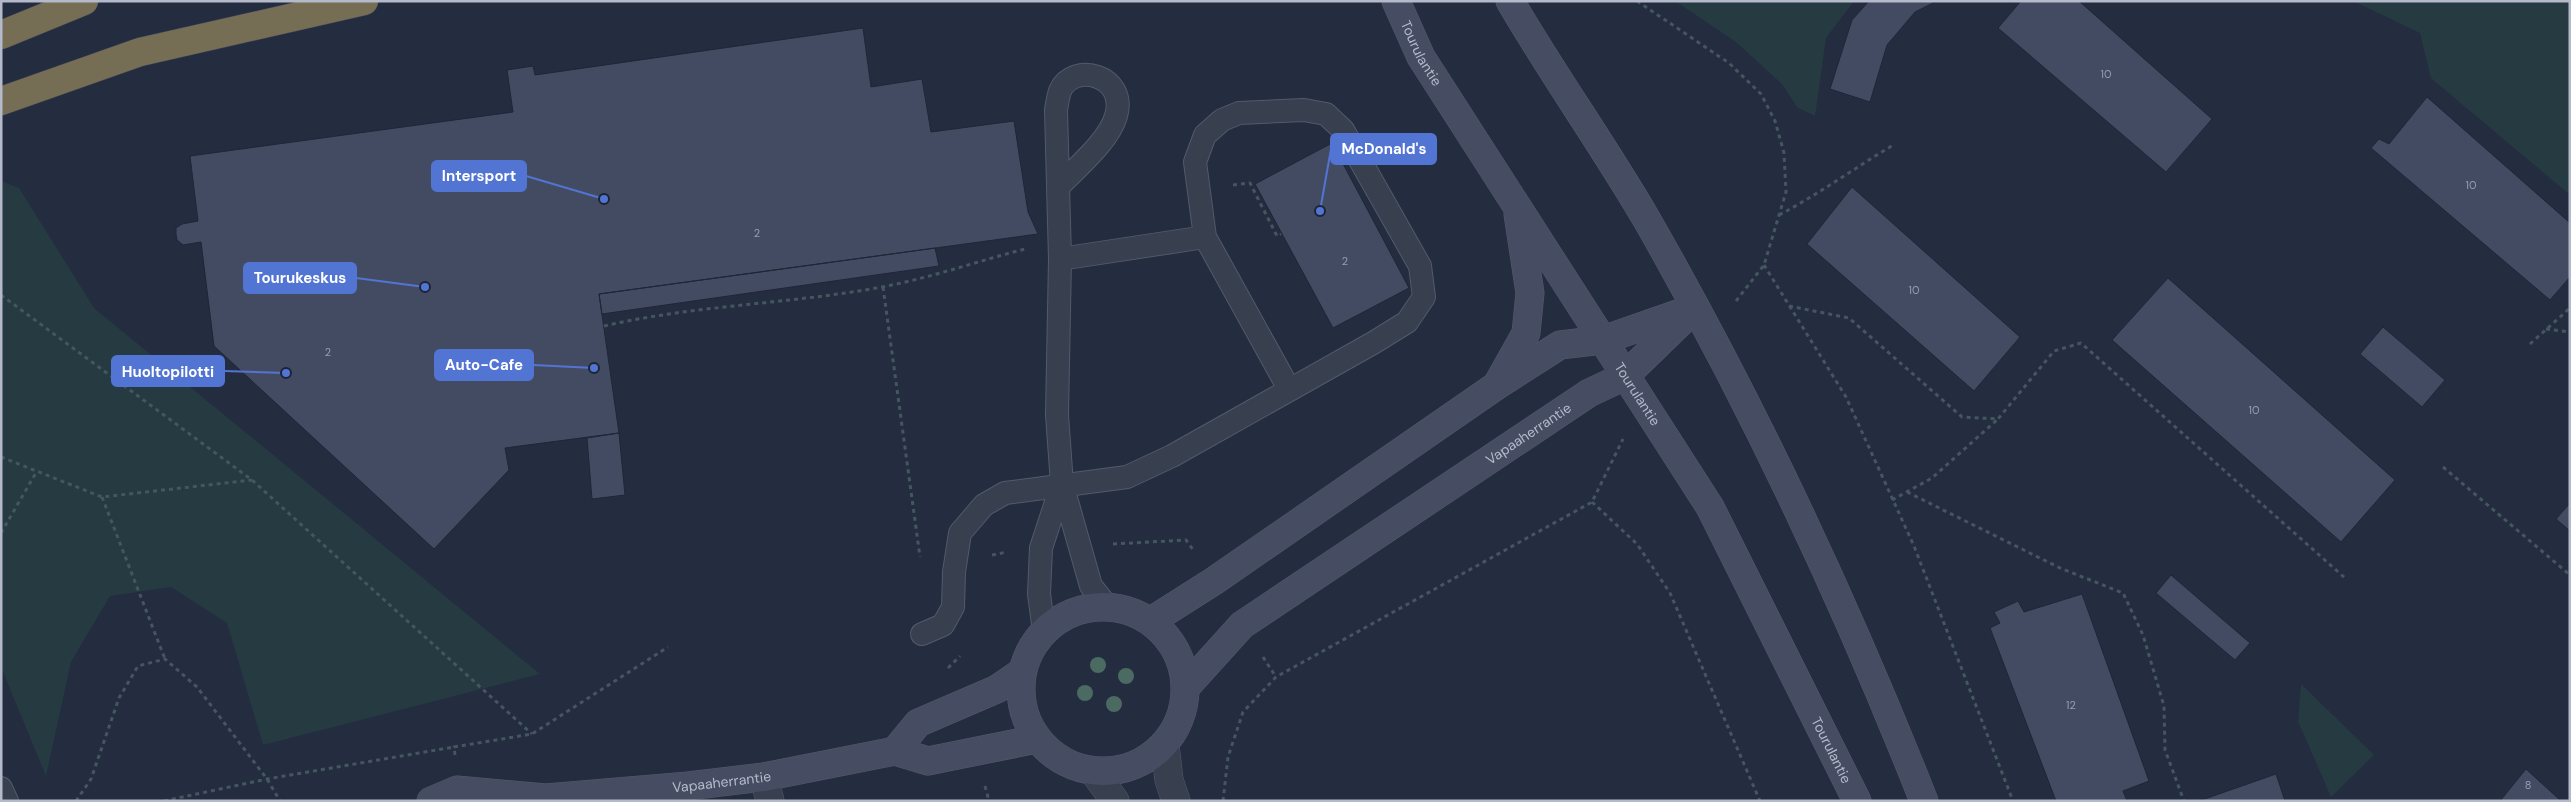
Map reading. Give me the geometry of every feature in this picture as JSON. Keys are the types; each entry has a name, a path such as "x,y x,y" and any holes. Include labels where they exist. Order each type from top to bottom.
{"highway":[{"path":"1,35 84,1"},
{"path":"1,101 140,52 364,1"}],"street":[{"name":"Tourulantie","path":"1396,1 1422,57 1710,507 1858,801"},
{"path":"1510,1 1612,162 1734,377 1800,512 1888,710 1924,801"},
{"path":"1496,386 1526,333 1530,293 1516,205"},
{"path":"1151,621 1214,581 1496,386 1560,345 1602,340 1695,308"},
{"name":"Vapaaherrantie","path":"1186,687 1242,625 1589,393 1625,376 1695,308"},
{"path":"1107,606 1128,610 1151,621 1169,639 1182,662 1186,687 1183,713 1175,730 1164,745 1144,761 1120,770 1093,771 1068,764 1054,756 1037,740 1026,719 1020,696 1022,672 1030,650 1044,631 1062,616 1084,608 1107,606"},
{"path":"895,751 918,723 997,689 1022,672"},
{"name":"Vapaaherrantie","path":"431,801 457,790 541,799 688,786 767,789 895,751 928,761 1037,740"},
{"path":"1164,745 1169,780 1176,801"},
{"path":"1093,771 1115,801"}],"lane":[{"path":"926,633 943,625 953,607 954,572 960,533 984,504 1004,493 1127,477 1172,456 1407,322 1424,297 1420,266 1343,130 1326,114 1304,110 1239,113 1222,120 1205,135 1196,162 1205,237 1289,389"},
{"path":"1058,187 1060,249 1057,415 1062,484 1091,586 1107,606"},
{"path":"1060,249 1205,237"},
{"path":"1044,631 1039,594 1041,548 1062,484"},
{"path":"1,788 7,801"}],"path":[{"path":"1638,1 1729,62 1761,94 1775,121 1784,153 1786,192 1764,265 1736,301"},
{"path":"1779,215 1816,196 1848,171 1895,144"},
{"path":"1199,190 1250,183 1276,236 1282,234"},
{"path":"604,326 636,319 765,304 883,287 1060,249"},
{"path":"1764,265 1846,397 1914,546 2013,801"},
{"path":"883,287 921,565"},
{"path":"1,295 252,480 532,734"},
{"path":"1789,306 1848,318 1962,417 1998,419"},
{"path":"2530,344 2570,308"},
{"path":"2545,329 2570,332"},
{"path":"1892,500 1932,478 1998,419 2054,352 2080,343 2345,578"},
{"path":"1223,801 1228,757 1243,712 1276,677 1592,502 1625,434"},
{"path":"1,457 102,497 252,480"},
{"path":"2443,467 2570,575"},
{"path":"1,533 37,471"},
{"path":"1907,492 2060,568 2124,594 2143,635 2164,706 2165,750 2184,801"},
{"path":"102,497 165,659 197,687 267,779 280,801"},
{"path":"1592,502 1637,544 1670,593 1760,801"},
{"path":"926,633 933,651 948,668"},
{"path":"164,801 267,779 532,734 668,647"},
{"path":"76,801 91,780 119,698 138,666 165,659"},
{"path":"454,747 457,790"}],"shaded area":[{"path":"1675,1 1854,1 1826,38 1815,116 1797,107 1782,84 1736,42"},
{"path":"2353,1 2570,1 2570,195 2431,78 2420,33"},
{"path":"1,181 19,188 94,308 540,674 263,745 227,623 171,587 110,596 71,662 46,776 1,667"},
{"path":"2301,684 2374,755 2331,797 2298,721"}],"building":[{"path":"1869,1 1937,1 1915,12 1887,45 1870,102 1830,89 1852,20"},
{"path":"2021,1 2079,1 2212,119 2166,172 1998,28"},
{"path":"863,28 871,87 922,79 931,132 1014,121 1028,212 1038,234 599,294 619,433 505,448 509,470 434,549 214,346 201,242 183,245 177,240 176,234 176,228 182,224 198,221 190,156 513,112 507,70 533,66 535,75"},
{"path":"2427,97 2570,223 2570,277 2550,300 2371,148 2379,139 2389,144"},
{"path":"1332,143 1409,288 1333,328 1255,184"},
{"path":"1852,187 2020,337 1974,391 1807,244"},
{"path":"935,248 939,266 602,314 599,294"},
{"path":"2168,278 2395,480 2341,542 2112,340"},
{"path":"2383,327 2445,380 2422,407 2360,354"},
{"path":"619,433 625,495 592,499 587,438"},
{"path":"2570,503 2570,531 2556,519"},
{"path":"2171,575 2250,643 2235,660 2156,593"},
{"path":"2082,594 2149,781 2123,791 2127,801 2056,801 1990,628 2000,623 1994,612 2018,601 2024,612"},
{"path":"2526,769 2561,801 2500,801"},
{"path":"2276,774 2285,801 2199,801"}],"place":[{"name":"Intersport","path":"604,199"},
{"name":"McDonald's","path":"1320,211"},
{"name":"Tourukeskus","path":"425,287"},
{"name":"Auto-Cafe","path":"594,368"},
{"name":"Huoltopilotti","path":"286,373"}]}
